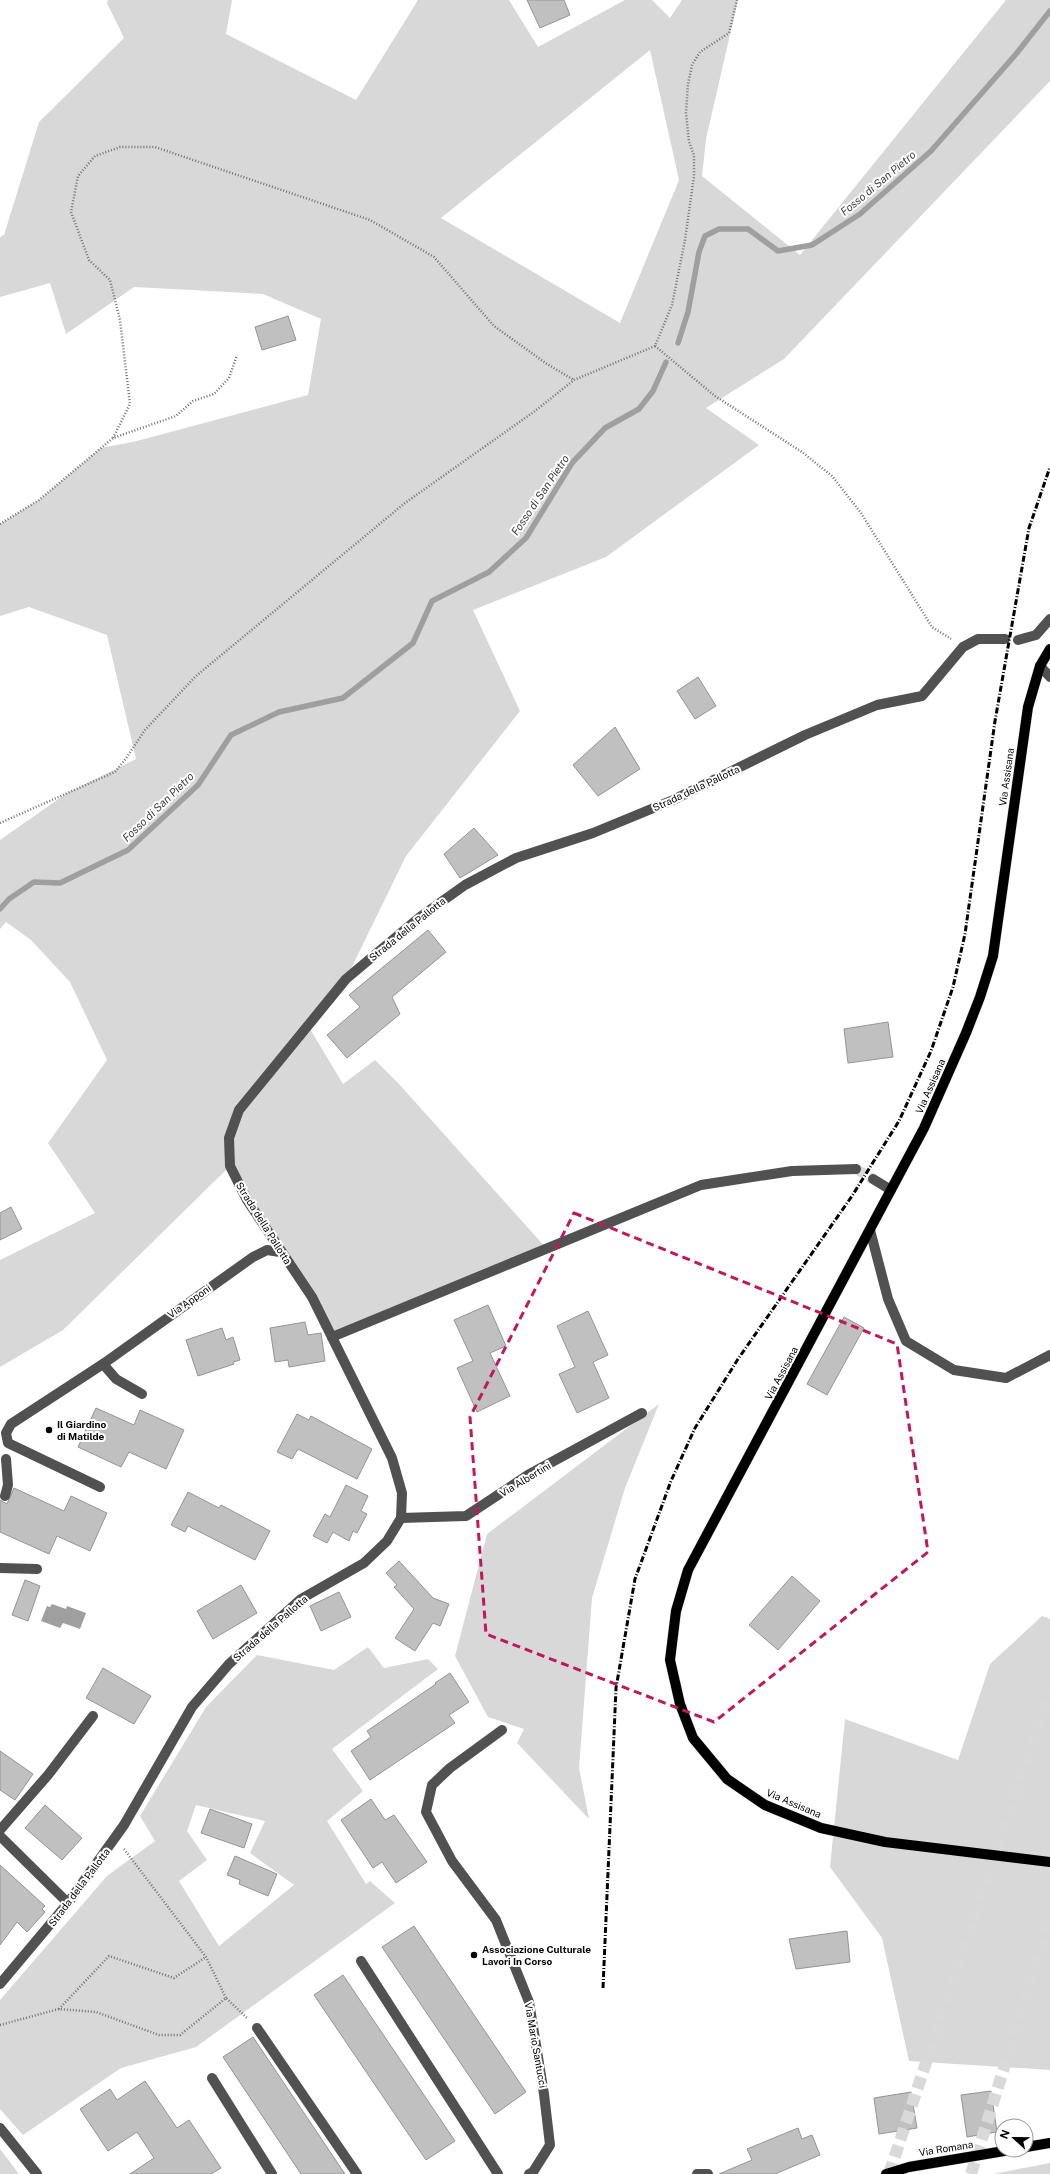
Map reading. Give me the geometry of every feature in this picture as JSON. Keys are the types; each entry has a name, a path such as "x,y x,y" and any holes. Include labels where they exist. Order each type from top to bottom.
{"main road":[{"name":"Via Assisana","path":"1050,649 1040,666 1028,707 992,956 980,997 966,1033 924,1128 688,1570 676,1611 670,1660 680,1704 693,1738 727,1779 765,1805 821,1828 885,1842 1050,1862"},
{"path":"1034,2146 1050,2144"},
{"name":"Via Romana","path":"886,2174 909,2166 994,2153"}],"street":[{"path":"1018,640 1036,635 1050,619"},
{"name":"Strada della Pallotta","path":"0,1984 68,1903 124,1825 192,1707 229,1664 301,1599 364,1563 387,1541 401,1518 402,1493 392,1458 312,1297 280,1252 247,1200 230,1166 229,1138 239,1110 346,979 420,917 465,885 516,858 593,833 673,800 805,736 870,708 922,696 963,647 978,639 1005,639"},
{"path":"1040,666 1050,677"},
{"path":"332,1337 701,1185 792,1171 856,1169"},
{"path":"873,1178 891,1190"},
{"path":"870,1230 888,1299 906,1341 954,1370 1006,1378 1050,1355"},
{"name":"Via Apponi","path":"100,1486 8,1443 6,1433 11,1424 103,1364 253,1257 267,1250 280,1252"},
{"path":"103,1364 116,1379 142,1394"},
{"name":"Via Albertini","path":"401,1518 466,1516 528,1475 642,1413"},
{"path":"5,1496 8,1484 3,1460 20,1449"},
{"path":"0,1568 37,1569"},
{"path":"0,1830 48,1775 93,1716"},
{"name":"Via Mario Santucci","path":"502,1730 450,1768 432,1785 426,1812 452,1861 496,1920 529,2002 544,2094 550,2145 533,2172 530,2174"},
{"path":"0,1836 68,1903"},
{"path":"361,1961 498,2174"},
{"path":"257,2028 357,2174"},
{"path":"212,2078 272,2174"},
{"path":"0,2128 37,2174"},
{"path":"697,2174 708,2174"}],"path":[{"path":"0,823 115,772 128,758 146,730 196,676 405,503 535,411 574,380 655,346 672,306 685,240 694,176 694,155 689,142 686,113 688,84 692,65 700,52 729,33 737,0"},
{"path":"113,438 130,404 120,320 110,280 89,260 71,212 78,176 94,156 120,147 155,147 370,220 434,257 494,326 547,364 574,380"},
{"path":"655,346 715,396 802,452 832,476 861,513 932,627 963,647"},
{"path":"0,524 39,500 113,438 176,416 193,401 214,394 229,378 237,355"},
{"path":"115,1837 206,1957 226,1998 257,2028"},
{"path":"58,2009 110,1956 174,1978 206,1957"},
{"path":"0,2025 58,2009 96,2012 159,2035 180,2035 226,1998"}],"highlighted area":[{"path":"574,1213 897,1344 928,1552 714,1722 486,1634 470,1417"}],"shaded area":[{"path":"108,0 232,0 226,34 356,100 418,0 509,0 538,47 625,0 652,0 670,18 682,0 738,0 706,139 702,176 800,255 1006,0 1050,0 1050,81 784,359 706,408 759,445 606,557 473,610 520,711 406,856 346,979 307,1024 343,1084 375,1060 399,1084 547,1249 332,1337 230,1166 63,1330 0,1367 0,1260 95,1213 48,1143 107,1060 70,982 31,940 6,922 0,929 0,840 67,793 136,759 107,635 29,607 0,616 0,524 39,500 101,448 137,441 308,395 321,319 263,294 134,287 66,334 50,283 0,297 0,237 4,235 39,122 124,38 107,3","holes":["650,50 679,180 620,323 441,218"]},
{"path":"659,1404 625,1488 592,1598 579,1768 589,1819 517,1743 524,1729 488,1717 455,1656 487,1534"},
{"path":"52,1604 66,1609 67,1606 86,1613 80,1629 63,1623 60,1628 41,1621 47,1606 50,1607"},
{"path":"1042,1616 1050,1619 1050,2070 909,2061 882,1938 830,1867 845,1719 958,1760 990,1664"},
{"path":"368,1647 384,1668 428,1659 438,1669 332,1749 363,1791 327,1821 366,1884 370,1881 395,1903 196,2047 121,2068 23,2135 0,2109 0,2000 107,1876 155,1841 140,1816 206,1707 257,1655 334,1670","holes":["196,1805 265,1821 250,1853 294,1885 219,1946 179,1881 207,1860 187,1831"]},
{"path":"0,2149 19,2174 0,2174"},
{"path":"1050,2163 1050,2174 993,2174"}],"building":[{"path":"527,0 564,0 570,15 540,28"},
{"path":"288,316 296,340 262,350 255,327"},
{"path":"698,677 716,706 695,719 677,691"},
{"path":"615,727 640,769 598,796 573,765"},
{"path":"474,828 498,855 460,878 444,854"},
{"path":"428,930 446,952 392,997 400,1014 347,1058 327,1035 360,1007 349,995"},
{"path":"888,1022 893,1057 848,1063 844,1029"},
{"path":"11,1207 22,1229 0,1240 0,1213"},
{"path":"488,1305 506,1346 490,1353 510,1396 477,1412 457,1368 473,1361 454,1320"},
{"path":"588,1311 608,1355 593,1362 609,1398 577,1413 559,1374 575,1367 557,1326"},
{"path":"844,1317 864,1328 827,1395 807,1384"},
{"path":"305,1322 308,1335 321,1333 325,1361 289,1367 288,1360 275,1362 270,1328"},
{"path":"222,1328 226,1340 233,1337 240,1360 233,1362 234,1364 198,1376 186,1340"},
{"path":"96,1408 134,1425 140,1410 184,1430 166,1469 129,1452 121,1467 78,1447"},
{"path":"297,1414 309,1420 311,1416 372,1449 357,1479 298,1449 292,1459 277,1452"},
{"path":"346,1485 368,1496 361,1511 367,1514 357,1533 353,1531 349,1541 333,1532 327,1543 313,1536 325,1514 330,1517"},
{"path":"14,1488 64,1511 71,1496 107,1513 90,1551 57,1536 49,1554 0,1532 0,1500 7,1504"},
{"path":"188,1492 219,1508 221,1505 270,1531 255,1560 188,1526 185,1532 171,1525"},
{"path":"399,1561 433,1598 449,1604 440,1626 433,1623 415,1651 395,1638 414,1609 394,1587 397,1585 386,1573"},
{"path":"792,1576 820,1601 778,1650 749,1625"},
{"path":"25,1580 40,1586 28,1621 12,1615"},
{"path":"241,1585 257,1613 213,1639 197,1611"},
{"path":"339,1592 351,1617 321,1631 310,1606"},
{"path":"103,1668 151,1696 134,1724 86,1698"},
{"path":"450,1673 469,1702 449,1715 455,1723 370,1780 351,1751 371,1737 367,1731"},
{"path":"0,1751 33,1774 15,1800 0,1790"},
{"path":"371,1799 385,1820 394,1815 427,1862 396,1883 382,1862 373,1868 341,1820"},
{"path":"45,1805 82,1838 62,1860 25,1828"},
{"path":"210,1809 252,1824 244,1848 201,1833"},
{"path":"235,1856 277,1874 268,1896 239,1884 240,1880 227,1875"},
{"path":"0,1865 45,1906 42,1909 45,1912 27,1932 17,1922 0,1945"},
{"path":"414,1926 526,2092 495,2114 382,1947"},
{"path":"847,1931 850,1962 796,1969 789,1939"},
{"path":"343,1975 455,2141 426,2160 314,1995"},
{"path":"253,2037 345,2174 301,2174 223,2057"},
{"path":"145,2081 177,2128 189,2120 221,2168 211,2174 130,2174 154,2158 137,2132 108,2151 80,2109 110,2089 117,2100"},
{"path":"991,2091 995,2118 994,2132 967,2137 961,2095"},
{"path":"911,2092 917,2128 879,2134 874,2098"},
{"path":"798,2128 802,2139 812,2135 820,2155 775,2174 719,2174 752,2160 747,2149"}],"waterway":[{"name":"Fosso di San Pietro","path":"678,343 688,312 699,252 705,236 719,229 748,229 778,251 812,245 860,214 931,151 1016,54 1050,11"},
{"name":"Fosso di San Pietro","path":"0,909 9,899 34,882 60,883 128,850 198,785 231,735 279,712 343,698 413,643 432,601 489,572 526,538 572,463 605,428 639,409 653,391 666,362"}],"tunnel":[{"path":"856,1169 873,1179"},
{"path":"889,2174 1050,1690"},
{"path":"971,2174 1050,1920"}],"railway":[{"path":"603,1988 616,1688 635,1579 671,1481 695,1428 738,1359 852,1196 899,1121 931,1051 953,987 965,934 995,721 1029,528 1050,467"}],"place":[{"name":"Il Giardino di Matilde","path":"49,1430"},
{"name":"Associazione Culturale Lavori In Corso","path":"474,1955"}]}
